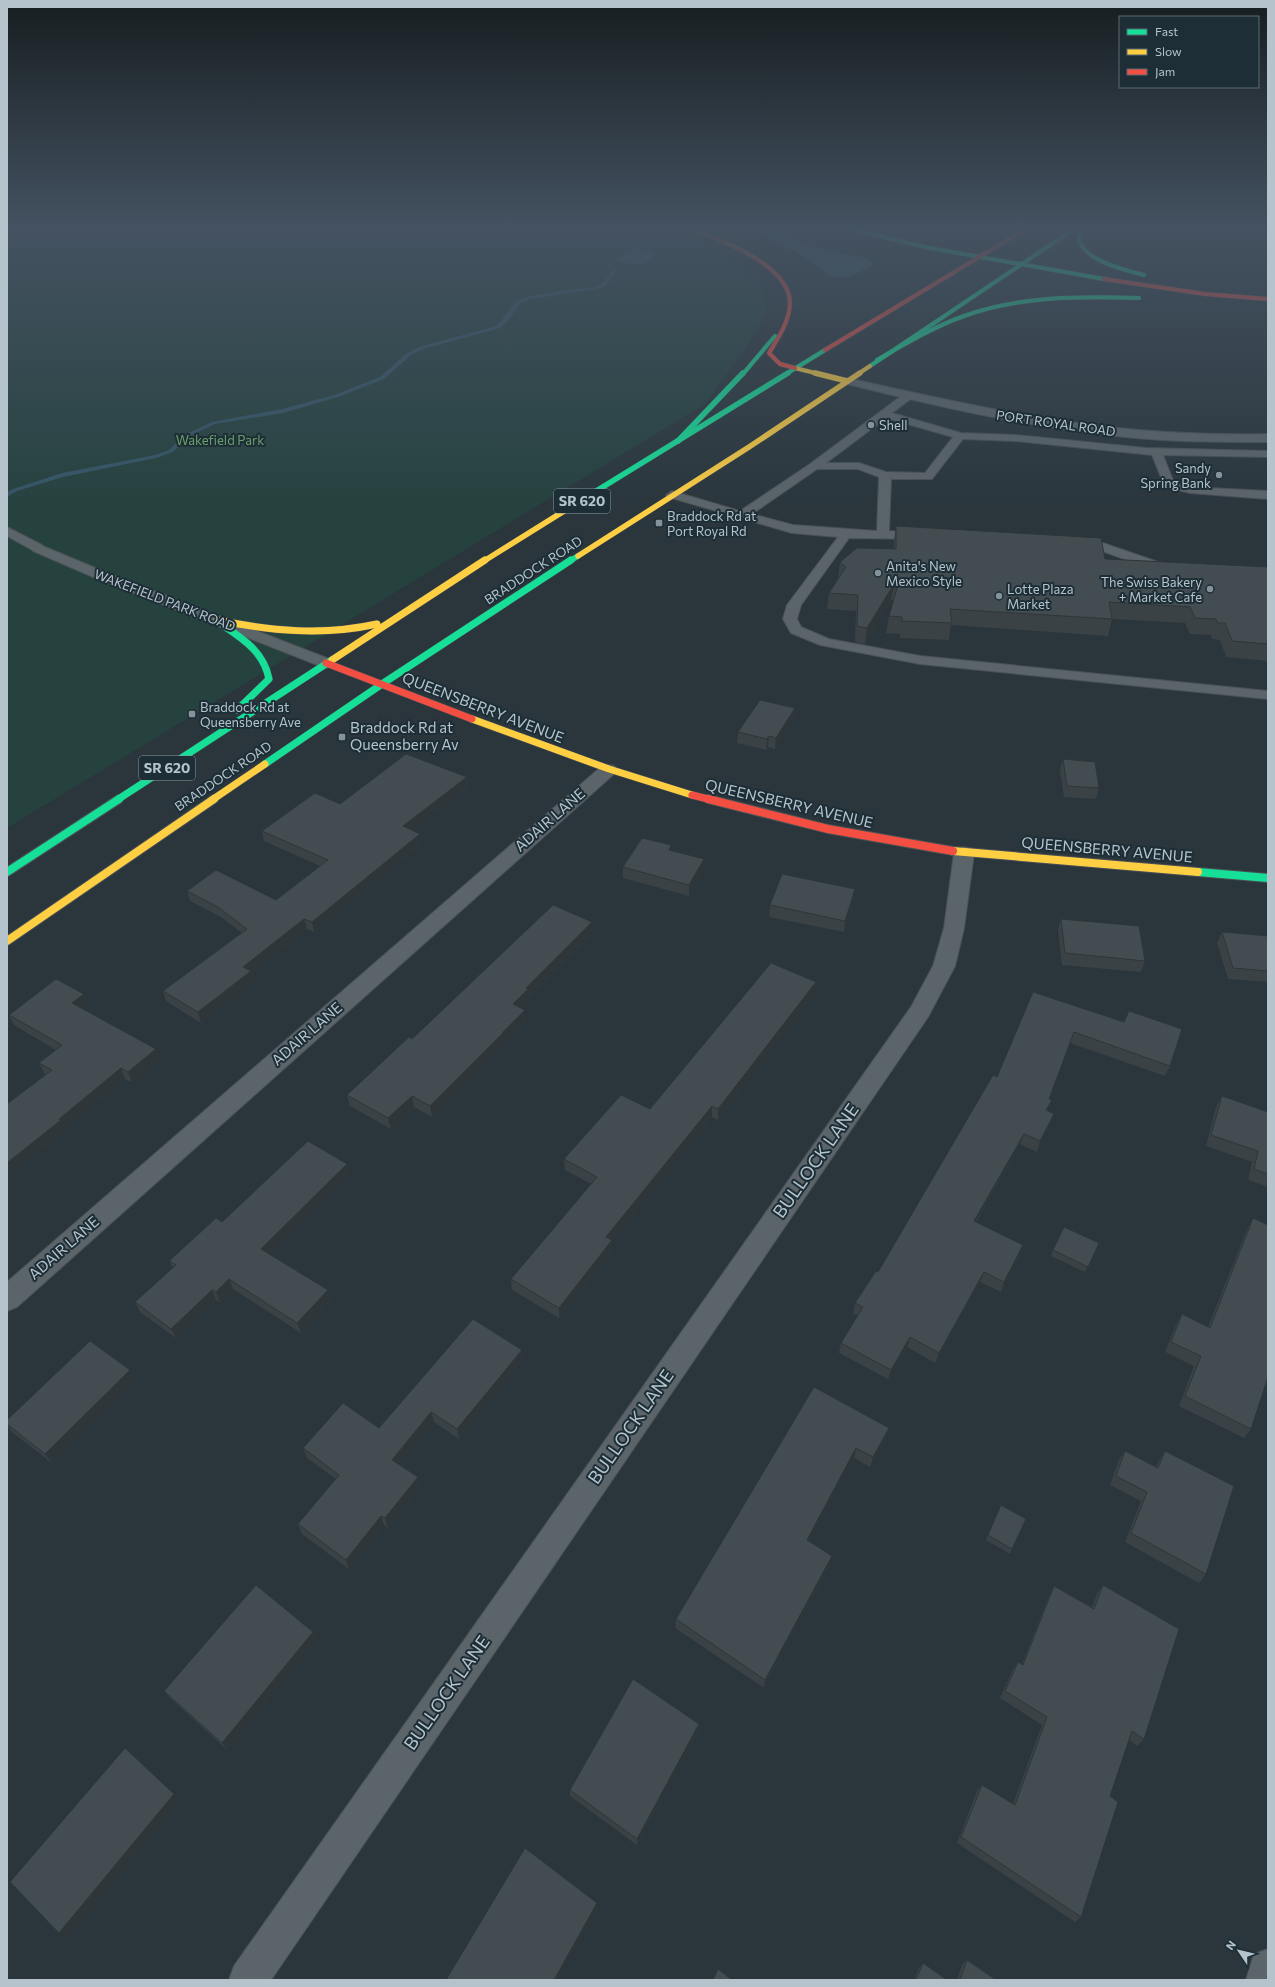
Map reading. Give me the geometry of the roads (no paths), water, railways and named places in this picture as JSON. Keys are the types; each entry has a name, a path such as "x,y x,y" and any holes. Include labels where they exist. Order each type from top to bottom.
{"main road":[{"path":"787,320 770,353 772,359 780,364 847,381"},
{"name":"SR 620","path":"7,872 406,612 795,368 876,320"},
{"name":"BRADDOCK ROAD","path":"7,941 382,684 749,447 937,320"},
{"path":"877,360 956,320"},
{"path":"678,441 740,377 785,324"},
{"path":"217,620 274,632 316,633 362,628 406,612"},
{"path":"196,749 269,680 269,669 256,650 217,620"},
{"name":"QUEENSBERRY AVENUE","path":"326,663 608,770 691,796 782,819 879,839 964,853 1268,878"}],"street":[{"name":"PORT ROYAL ROAD","path":"847,381 908,396 1004,416 1060,425 1152,435 1268,438"},
{"name":"WAKEFIELD PARK ROAD","path":"38,548 72,563 326,663"},
{"name":"ADAIR LANE","path":"7,1299 608,770"},
{"name":"BULLOCK LANE","path":"248,1980 920,1011 944,966 954,928 964,853"},
{"path":"1265,1980 1268,1968"}],"lane":[{"path":"742,515 814,466 908,396"},
{"path":"884,414 960,436 991,435 1156,452 1268,454"},
{"path":"991,435 1004,416"},
{"path":"814,466 859,466 885,475 928,476 960,436"},
{"path":"1156,452 1169,485 1190,490 1268,495"},
{"path":"883,535 885,475"},
{"path":"672,496 792,529 846,534 934,536"},
{"name":"WAKEFIELD PARK ROAD","path":"7,531 38,548"},
{"path":"846,534 794,605 790,619 796,630 825,642 920,660 1125,682 1268,695"},
{"path":"1068,544 1100,546 1160,567 1176,568"}],"waterway":[{"path":"7,495 15,490 62,475 156,456 171,451 186,436 214,423 283,411 336,396 382,378 394,369 409,354 421,348 498,327 506,320"}],"place":[{"name":"Shell","path":"871,425"},
{"name":"Sandy Spring Bank","path":"1219,475"},
{"name":"Braddock Rd at Port Royal Rd","path":"659,523"},
{"name":"Anita's New Mexico Style","path":"878,573"},
{"name":"The Swiss Bakery + Market Cafe","path":"1210,589"},
{"name":"Lotte Plaza Market","path":"999,596"},
{"name":"Braddock Rd at Queensberry Ave","path":"192,714"},
{"name":"Braddock Rd at Queensberry Av","path":"342,737"}],"park label":[{"name":"Wakefield Park","path":"220,440"}]}
